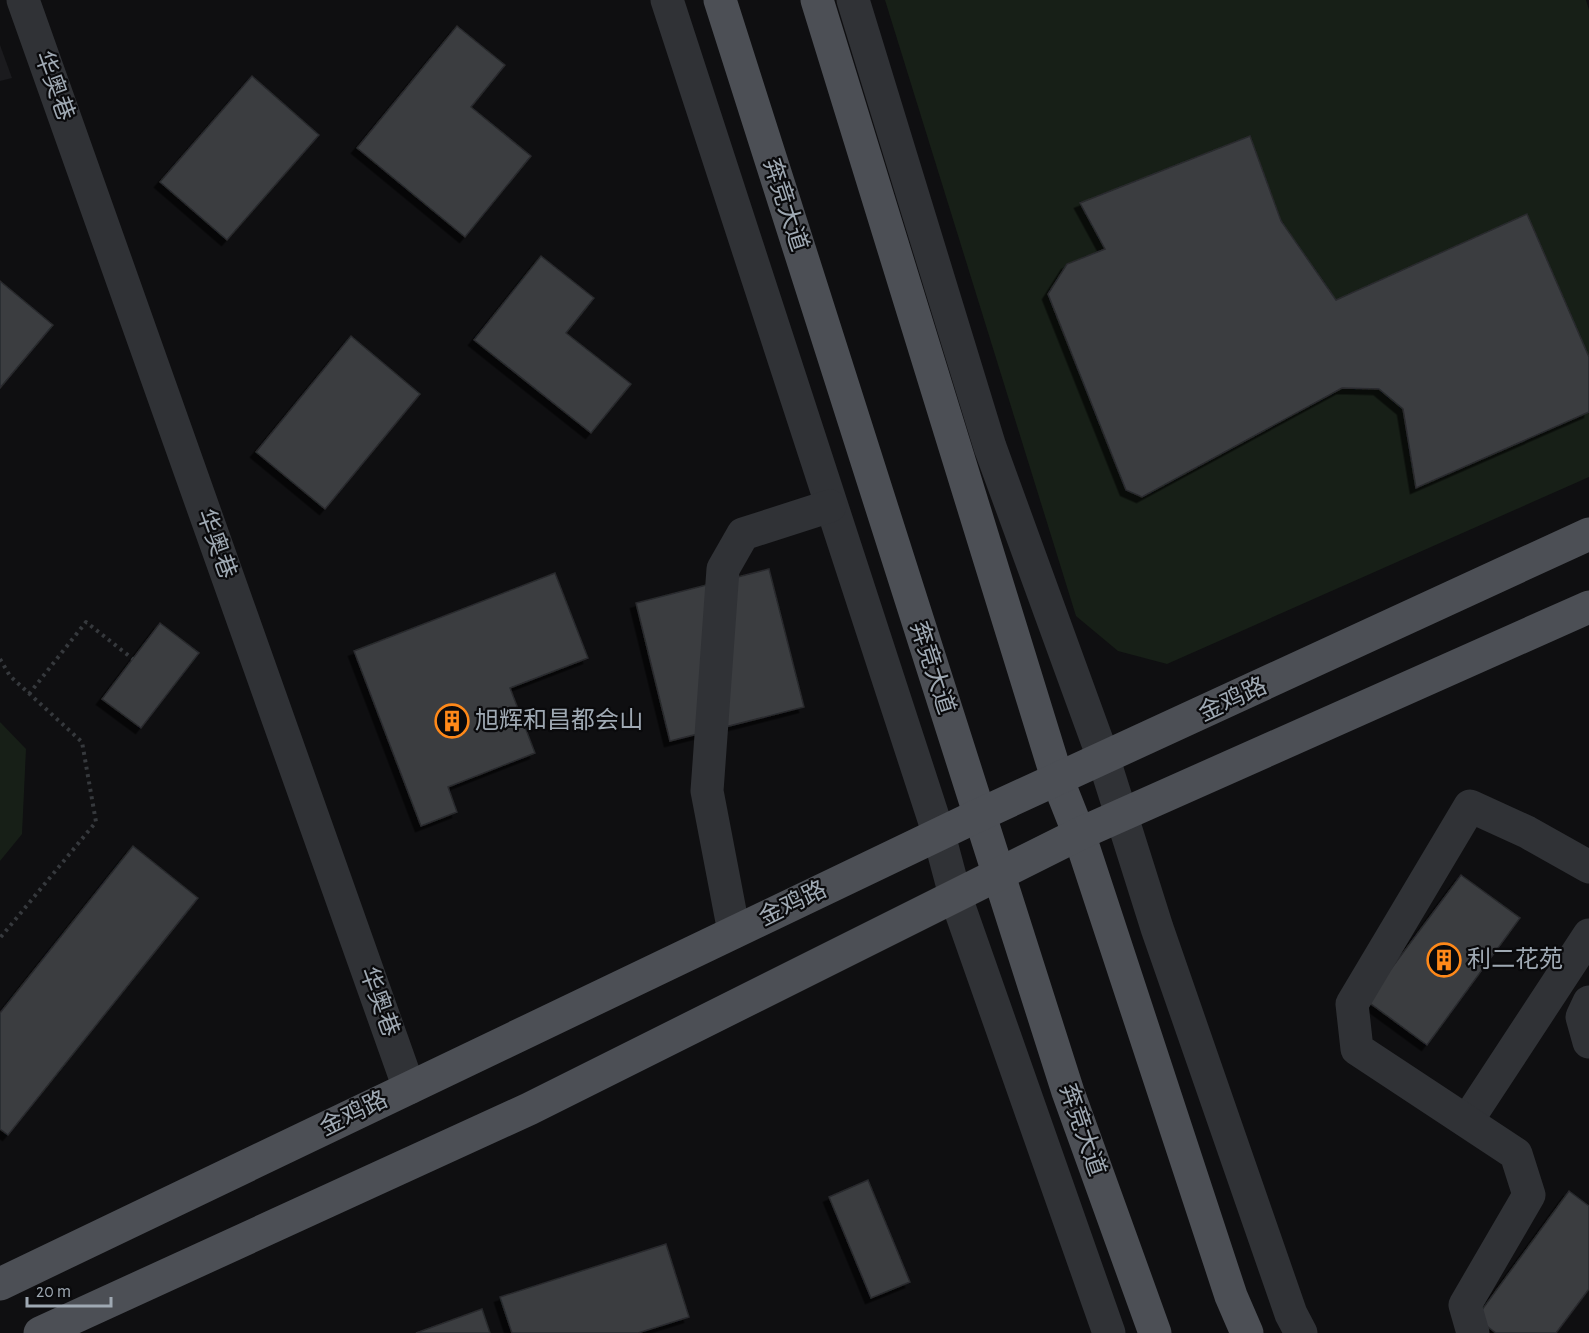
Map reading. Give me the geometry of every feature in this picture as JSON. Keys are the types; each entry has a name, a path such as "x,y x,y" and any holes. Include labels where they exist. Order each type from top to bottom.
{"main road":[{"name":"奔竞大道","path":"720,0 1068,1092 1155,1333"},
{"path":"817,0 1058,781 1079,834 1224,1273 1247,1333"},
{"name":"金鸡路","path":"0,1284 979,815 1104,760 1589,534"},
{"path":"40,1333 529,1109 1079,834 1589,608"}],"street":[{"name":"华奥巷","path":"23,0 409,1088"},
{"path":"667,0 939,835 955,895 1108,1333"},
{"path":"853,0 990,447 1104,760 1120,816 1276,1270 1301,1333"},
{"path":"734,932 707,791 723,569 743,534 830,506"},
{"path":"1473,1333 1465,1305 1529,1195 1516,1154 1357,1049 1352,1004 1470,806 1527,832 1589,867"},
{"path":"1467,1121 1589,935"},
{"path":"1589,1002 1582,1017 1589,1042"}],"path":[{"path":"29,694 86,622 133,659"},
{"path":"0,659 10,676 82,742 96,822 0,938"}],"shaded area":[{"path":"885,0 1586,0 1589,10 1589,477 1167,664 1118,651 1076,616"},
{"path":"0,45 12,78 0,81"},
{"path":"0,722 26,749 22,834 0,861"}],"building":[{"path":"457,26 505,65 471,107 531,156 465,237 357,148"},
{"path":"252,76 319,135 227,240 160,182"},
{"path":"1250,136 1281,221 1336,300 1527,214 1589,357 1589,412 1416,488 1403,409 1379,389 1342,388 1142,497 1126,490 1048,294 1067,264 1105,249 1080,203"},
{"path":"541,256 594,298 566,333 631,384 591,433 474,340"},
{"path":"0,281 53,325 0,388"},
{"path":"351,336 420,394 325,509 256,452"},
{"path":"769,569 804,707 670,741 636,603"},
{"name":"旭辉和昌都会山","path":"555,573 588,658 510,688 535,753 448,787 457,812 421,826 354,651"},
{"path":"160,623 199,653 141,728 102,699"},
{"path":"133,846 198,898 8,1135 0,1129 0,1013"},
{"name":"利二花苑","path":"1461,875 1520,918 1427,1045 1367,1001"},
{"path":"868,1180 910,1282 871,1298 829,1197"},
{"path":"1569,1191 1589,1206 1589,1289 1556,1333 1496,1333 1476,1318"},
{"path":"666,1244 689,1317 638,1333 512,1333 500,1297"},
{"path":"482,1309 490,1333 416,1333"}],"place":[{"name":"旭辉和昌都会山","path":"452,721"},
{"name":"利二花苑","path":"1444,960"}]}
